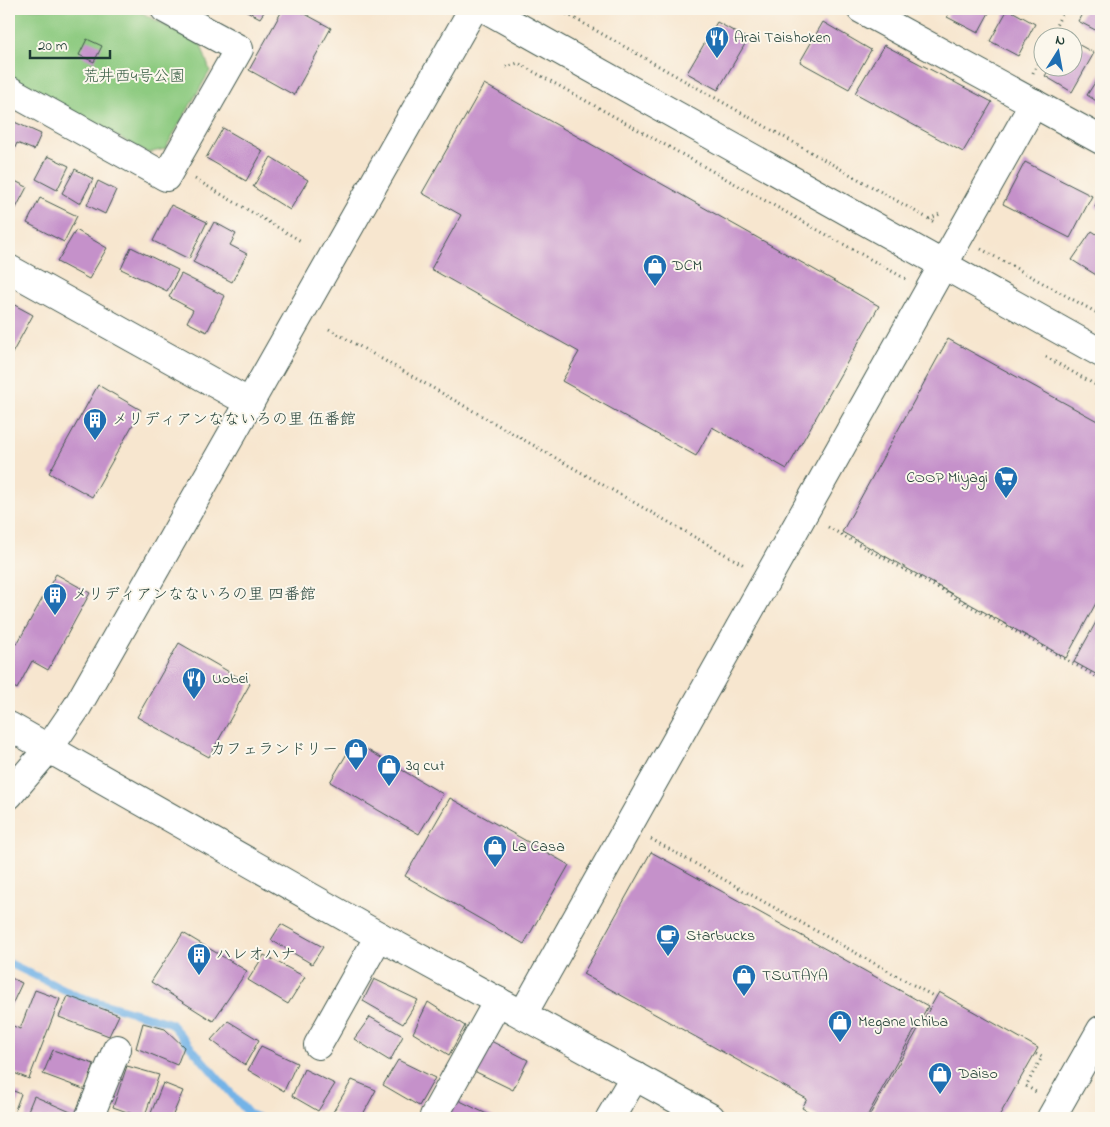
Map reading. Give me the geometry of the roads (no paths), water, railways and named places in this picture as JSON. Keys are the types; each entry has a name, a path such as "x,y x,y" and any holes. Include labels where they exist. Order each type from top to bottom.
{"street":[{"path":"9,90 166,177 239,48 165,9"},
{"path":"9,795 49,748 77,707 473,9"},
{"path":"486,9 1101,353"},
{"path":"861,9 1101,140"},
{"path":"523,1014 1034,103"},
{"path":"9,269 250,403"},
{"path":"9,726 379,936 711,1118"},
{"path":"318,1045 379,936"},
{"path":"434,1116 498,1001"},
{"path":"1046,1106 1101,1030"},
{"path":"89,1118 117,1049"},
{"path":"610,1118 635,1076"}],"waterway":[{"path":"9,963 77,996 170,1023 249,1114 259,1118"}],"place":[{"name":"Arai Taishoken","path":"717,59"},
{"name":"DCM","path":"655,287"},
{"name":"メリディアンなないろの里 伍番館","path":"95,441"},
{"name":"COOP Miyagi","path":"1006,499"},
{"name":"メリディアンなないろの里 四番館","path":"55,616"},
{"name":"Uobei","path":"194,700"},
{"name":"カフェランドリー","path":"356,771"},
{"name":"3q cut","path":"389,787"},
{"name":"La Casa","path":"495,868"},
{"name":"Starbucks","path":"668,957"},
{"name":"ハレオハナ","path":"199,976"},
{"name":"TSUTAYA","path":"744,997"},
{"name":"Megane Ichiba","path":"840,1043"},
{"name":"Daiso","path":"940,1095"}],"park label":[{"name":"荒井西4号公園","path":"134,77"}]}
